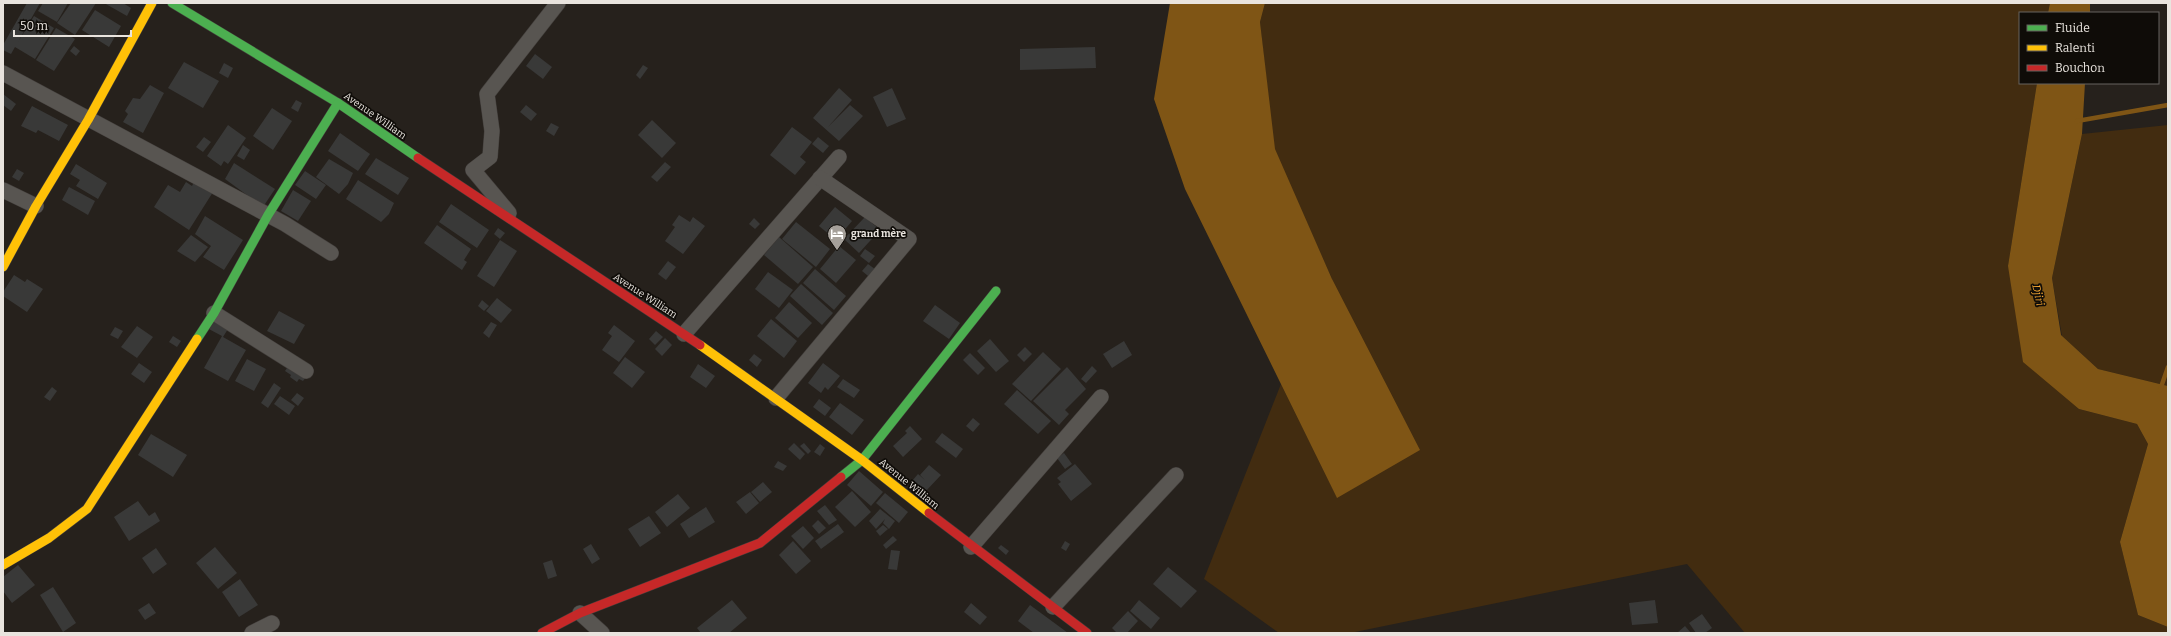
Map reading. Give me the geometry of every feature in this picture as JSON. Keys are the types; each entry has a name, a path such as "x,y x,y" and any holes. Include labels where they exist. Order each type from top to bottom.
{"street":[{"path":"3,267 36,206 88,120 152,3"},
{"name":"Avenue William","path":"172,3 338,103 520,226 684,334 758,388 776,398 862,460 971,547 1086,633"},
{"path":"520,226 473,170 490,157 492,131 487,94 558,3"},
{"path":"3,73 88,120 268,215 331,253"},
{"path":"3,565 54,534 87,509 214,313 268,215 338,103"},
{"path":"684,334 839,157"},
{"path":"776,398 909,239 820,178"},
{"path":"3,190 36,206"},
{"path":"542,633 580,613 760,543 862,460 996,291"},
{"path":"214,313 306,371"},
{"path":"971,547 1101,396"},
{"path":"1053,607 1176,475"},
{"path":"580,613 602,633"},
{"path":"252,633 272,623"}],"shaded area":[{"path":"1265,3 2050,3 2048,12 2019,12 2019,84 2037,84 2008,266 2079,409 2137,424 2148,444 2120,542 2138,615 2168,627 2168,633 1745,633 1687,564 1350,633 1279,633 1204,579 1281,384 1337,497 1332,279 1274,149 1260,22"},
{"path":"2168,125 2168,386 2098,369 2062,336 2052,278 2082,134"}],"water":[{"path":"1170,3 1265,3 1260,22 1275,149 1332,279 1420,450 1337,498 1185,189 1154,99"},
{"path":"2050,3 2090,3 2090,12 2048,12"},
{"name":"Djiri","path":"2037,84 2085,84 2082,134 2052,278 2061,335 2098,369 2168,386 2168,627 2138,615 2120,542 2148,444 2137,424 2079,409 2023,362 2008,266"}],"building":[{"path":"27,3 40,3 18,42 34,16 54,28 35,59 15,47 11,54 3,50 3,45"},
{"path":"43,3 68,3 57,22 38,11"},
{"path":"71,3 96,3 75,35 57,23"},
{"path":"104,3 123,3 131,8 127,16"},
{"path":"95,10 121,26 109,47 82,30"},
{"path":"56,28 75,39 54,71 36,60"},
{"path":"74,46 80,51 76,56 70,51"},
{"path":"1095,47 1096,68 1020,70 1020,49"},
{"path":"535,54 552,67 543,79 526,66"},
{"path":"184,62 219,81 203,108 168,88"},
{"path":"224,63 233,68 228,78 219,73"},
{"path":"643,65 648,68 640,79 636,75"},
{"path":"150,85 164,93 143,133 123,122 128,114 125,111 133,98 140,99"},
{"path":"839,88 852,100 828,127 850,105 863,116 839,141 813,118"},
{"path":"892,88 906,119 887,127 873,97"},
{"path":"3,94 16,104 11,111 3,105"},
{"path":"296,100 302,103 298,112 291,108"},
{"path":"526,105 537,114 531,121 520,112"},
{"path":"32,106 68,125 59,141 38,130 36,133 21,126"},
{"path":"272,108 292,121 273,150 253,136"},
{"path":"652,120 676,143 662,158 638,135"},
{"path":"551,123 559,127 554,136 546,131"},
{"path":"228,125 246,138 228,164 224,161 221,166 207,156"},
{"path":"792,127 812,142 800,157 806,162 795,175 770,155"},
{"path":"340,133 370,154 358,171 328,151"},
{"path":"204,137 211,142 203,152 196,147"},
{"path":"818,137 829,146 823,153 812,144"},
{"path":"243,145 250,150 244,160 237,156"},
{"path":"376,158 409,178 398,195 365,174"},
{"path":"329,159 353,173 348,184 339,194 316,177"},
{"path":"665,162 671,167 657,182 651,177"},
{"path":"234,163 275,189 263,207 225,179"},
{"path":"76,164 107,183 98,199 76,186 80,180 70,174"},
{"path":"17,169 24,173 19,181 12,177"},
{"path":"305,171 326,185 316,199 295,185"},
{"path":"195,180 213,192 189,230 154,207 168,185 180,192 186,182 192,186"},
{"path":"358,180 394,203 389,214 381,222 346,199"},
{"path":"69,187 95,201 88,215 62,200"},
{"path":"293,190 311,201 298,221 281,211"},
{"path":"451,204 489,230 477,248 439,222"},
{"path":"835,207 852,221 836,240 819,226"},
{"path":"679,215 690,222 693,217 705,226 683,254 665,241 675,227 672,225"},
{"path":"205,216 243,240 224,270 203,257 211,246 195,234"},
{"path":"865,217 880,230 859,253 844,239"},
{"path":"754,218 760,224 755,229 749,224"},
{"path":"796,222 830,249 816,267 782,239"},
{"path":"437,225 471,249 464,260 467,262 462,270 424,243"},
{"path":"498,228 505,233 500,239 494,234"},
{"path":"191,235 208,247 195,262 177,251"},
{"path":"779,237 813,267 798,284 764,255"},
{"path":"500,240 517,251 494,287 477,276"},
{"path":"839,246 856,260 836,283 820,269"},
{"path":"865,249 875,256 869,263 860,256"},
{"path":"668,261 676,267 666,280 658,274"},
{"path":"868,264 879,272 873,280 862,271"},
{"path":"815,269 846,296 834,310 803,283"},
{"path":"768,272 793,290 779,308 755,289"},
{"path":"14,275 25,282 27,279 43,289 27,312 3,296 3,292"},
{"path":"801,284 833,313 822,325 790,296"},
{"path":"497,298 512,310 501,323 486,311"},
{"path":"482,300 489,306 484,311 478,306"},
{"path":"789,302 812,323 798,338 775,318"},
{"path":"935,305 960,323 949,339 923,321"},
{"path":"279,311 305,325 294,344 267,331"},
{"path":"212,314 231,324 223,337 246,350 228,381 204,368 222,336 205,327"},
{"path":"771,319 797,341 784,358 757,336"},
{"path":"491,322 497,325 489,338 483,333"},
{"path":"614,325 635,341 619,362 602,350 612,336 608,333"},
{"path":"137,326 153,337 137,358 121,347"},
{"path":"115,327 123,331 118,339 110,335"},
{"path":"656,331 663,337 655,345 649,339"},
{"path":"173,336 181,341 177,347 169,342"},
{"path":"665,338 672,345 662,356 655,349"},
{"path":"990,339 1009,361 996,372 977,351"},
{"path":"1124,341 1132,355 1112,368 1103,354"},
{"path":"1025,347 1032,354 1024,362 1017,355"},
{"path":"1043,352 1061,369 1031,401 1012,384"},
{"path":"970,353 985,368 978,375 963,360"},
{"path":"754,354 762,360 757,367 749,360"},
{"path":"625,357 645,372 632,388 613,373"},
{"path":"247,359 266,369 254,391 235,381"},
{"path":"139,363 152,372 144,383 131,374"},
{"path":"823,363 840,376 828,390 825,387 821,393 808,383"},
{"path":"698,364 715,376 706,388 690,377"},
{"path":"289,365 307,376 303,381 299,379 297,382 290,377 291,375 285,371"},
{"path":"1092,366 1097,371 1086,383 1081,379"},
{"path":"1067,367 1086,389 1065,410 1069,414 1059,425 1033,401"},
{"path":"843,379 860,390 854,398 837,387"},
{"path":"274,383 281,388 268,408 261,403"},
{"path":"52,387 57,391 50,401 44,397"},
{"path":"1017,390 1051,421 1038,434 1004,404"},
{"path":"297,393 304,398 298,406 291,400"},
{"path":"280,396 295,406 289,415 274,404"},
{"path":"819,399 831,408 825,416 813,407"},
{"path":"840,403 864,420 852,435 829,417"},
{"path":"973,418 980,424 973,432 966,426"},
{"path":"910,426 922,439 903,457 893,446 907,433 905,431"},
{"path":"942,433 963,449 956,458 935,442"},
{"path":"151,434 187,455 173,477 138,455"},
{"path":"794,443 805,454 800,460 788,449"},
{"path":"804,443 811,451 808,454 800,446"},
{"path":"820,444 825,448 820,456 814,452"},
{"path":"1064,453 1072,464 1065,469 1057,458"},
{"path":"778,461 787,466 783,471 774,467"},
{"path":"1075,464 1092,484 1071,501 1058,484 1061,482 1057,478"},
{"path":"929,465 941,475 925,492 912,481 918,474 925,480 920,475"},
{"path":"859,471 883,492 871,506 847,485"},
{"path":"763,482 772,492 760,502 751,492"},
{"path":"852,491 871,512 855,527 835,507"},
{"path":"750,492 759,503 746,514 736,502"},
{"path":"885,493 908,512 899,523 876,503"},
{"path":"678,494 690,508 667,527 655,512"},
{"path":"138,501 149,516 155,512 160,521 129,541 114,517"},
{"path":"825,505 837,520 829,525 817,511"},
{"path":"706,507 715,522 689,538 680,524"},
{"path":"880,509 895,521 889,529 883,523 885,519 876,529 869,521"},
{"path":"649,516 661,533 640,547 628,529"},
{"path":"818,520 826,528 819,534 812,526"},
{"path":"838,524 844,532 821,549 815,541"},
{"path":"883,525 888,529 880,536 876,531"},
{"path":"803,526 814,538 803,549 791,536"},
{"path":"893,536 897,540 886,549 883,545"},
{"path":"793,541 811,561 796,574 779,555"},
{"path":"1065,541 1070,544 1066,551 1061,548"},
{"path":"591,544 600,559 592,564 583,549"},
{"path":"1001,545 1009,551 1006,555 998,548"},
{"path":"215,547 237,573 218,589 196,563"},
{"path":"156,548 167,564 153,574 142,558"},
{"path":"891,550 900,551 897,570 888,569"},
{"path":"552,560 557,576 548,579 543,563"},
{"path":"18,565 35,585 12,603 3,591 3,577"},
{"path":"1168,567 1197,591 1181,608 1153,584"},
{"path":"240,579 258,605 239,617 222,592"},
{"path":"53,587 76,623 63,632 40,595"},
{"path":"732,600 747,618 729,633 701,633 697,628"},
{"path":"1139,600 1160,618 1151,629 1130,611"},
{"path":"1655,600 1658,623 1632,625 1629,603"},
{"path":"149,603 156,613 145,620 138,610"},
{"path":"971,603 987,617 980,625 964,612"},
{"path":"1030,605 1068,633 1034,633 1018,621"},
{"path":"1128,611 1138,621 1127,633 1117,633 1112,628"},
{"path":"1702,614 1712,628 1705,633 1696,633 1689,623"},
{"path":"1685,626 1691,633 1677,633"}],"waterway":[{"path":"2077,121 2168,105"},
{"path":"2160,390 2168,367"}],"traffic: fast":[{"path":"172,3 338,103 418,158"},
{"path":"197,339 214,313 268,215 338,103"},
{"path":"841,477 862,460 996,291"}],"traffic: slow":[{"path":"3,267 36,206 88,120 152,3"},
{"path":"3,565 49,538 87,509 197,339"},
{"path":"700,345 862,460 929,513"}],"traffic: jam":[{"path":"418,158 700,345"},
{"path":"542,633 580,613 760,543 841,477"},
{"path":"929,513 1087,633"}],"place":[{"name":"grand mère","path":"837,251"}]}
